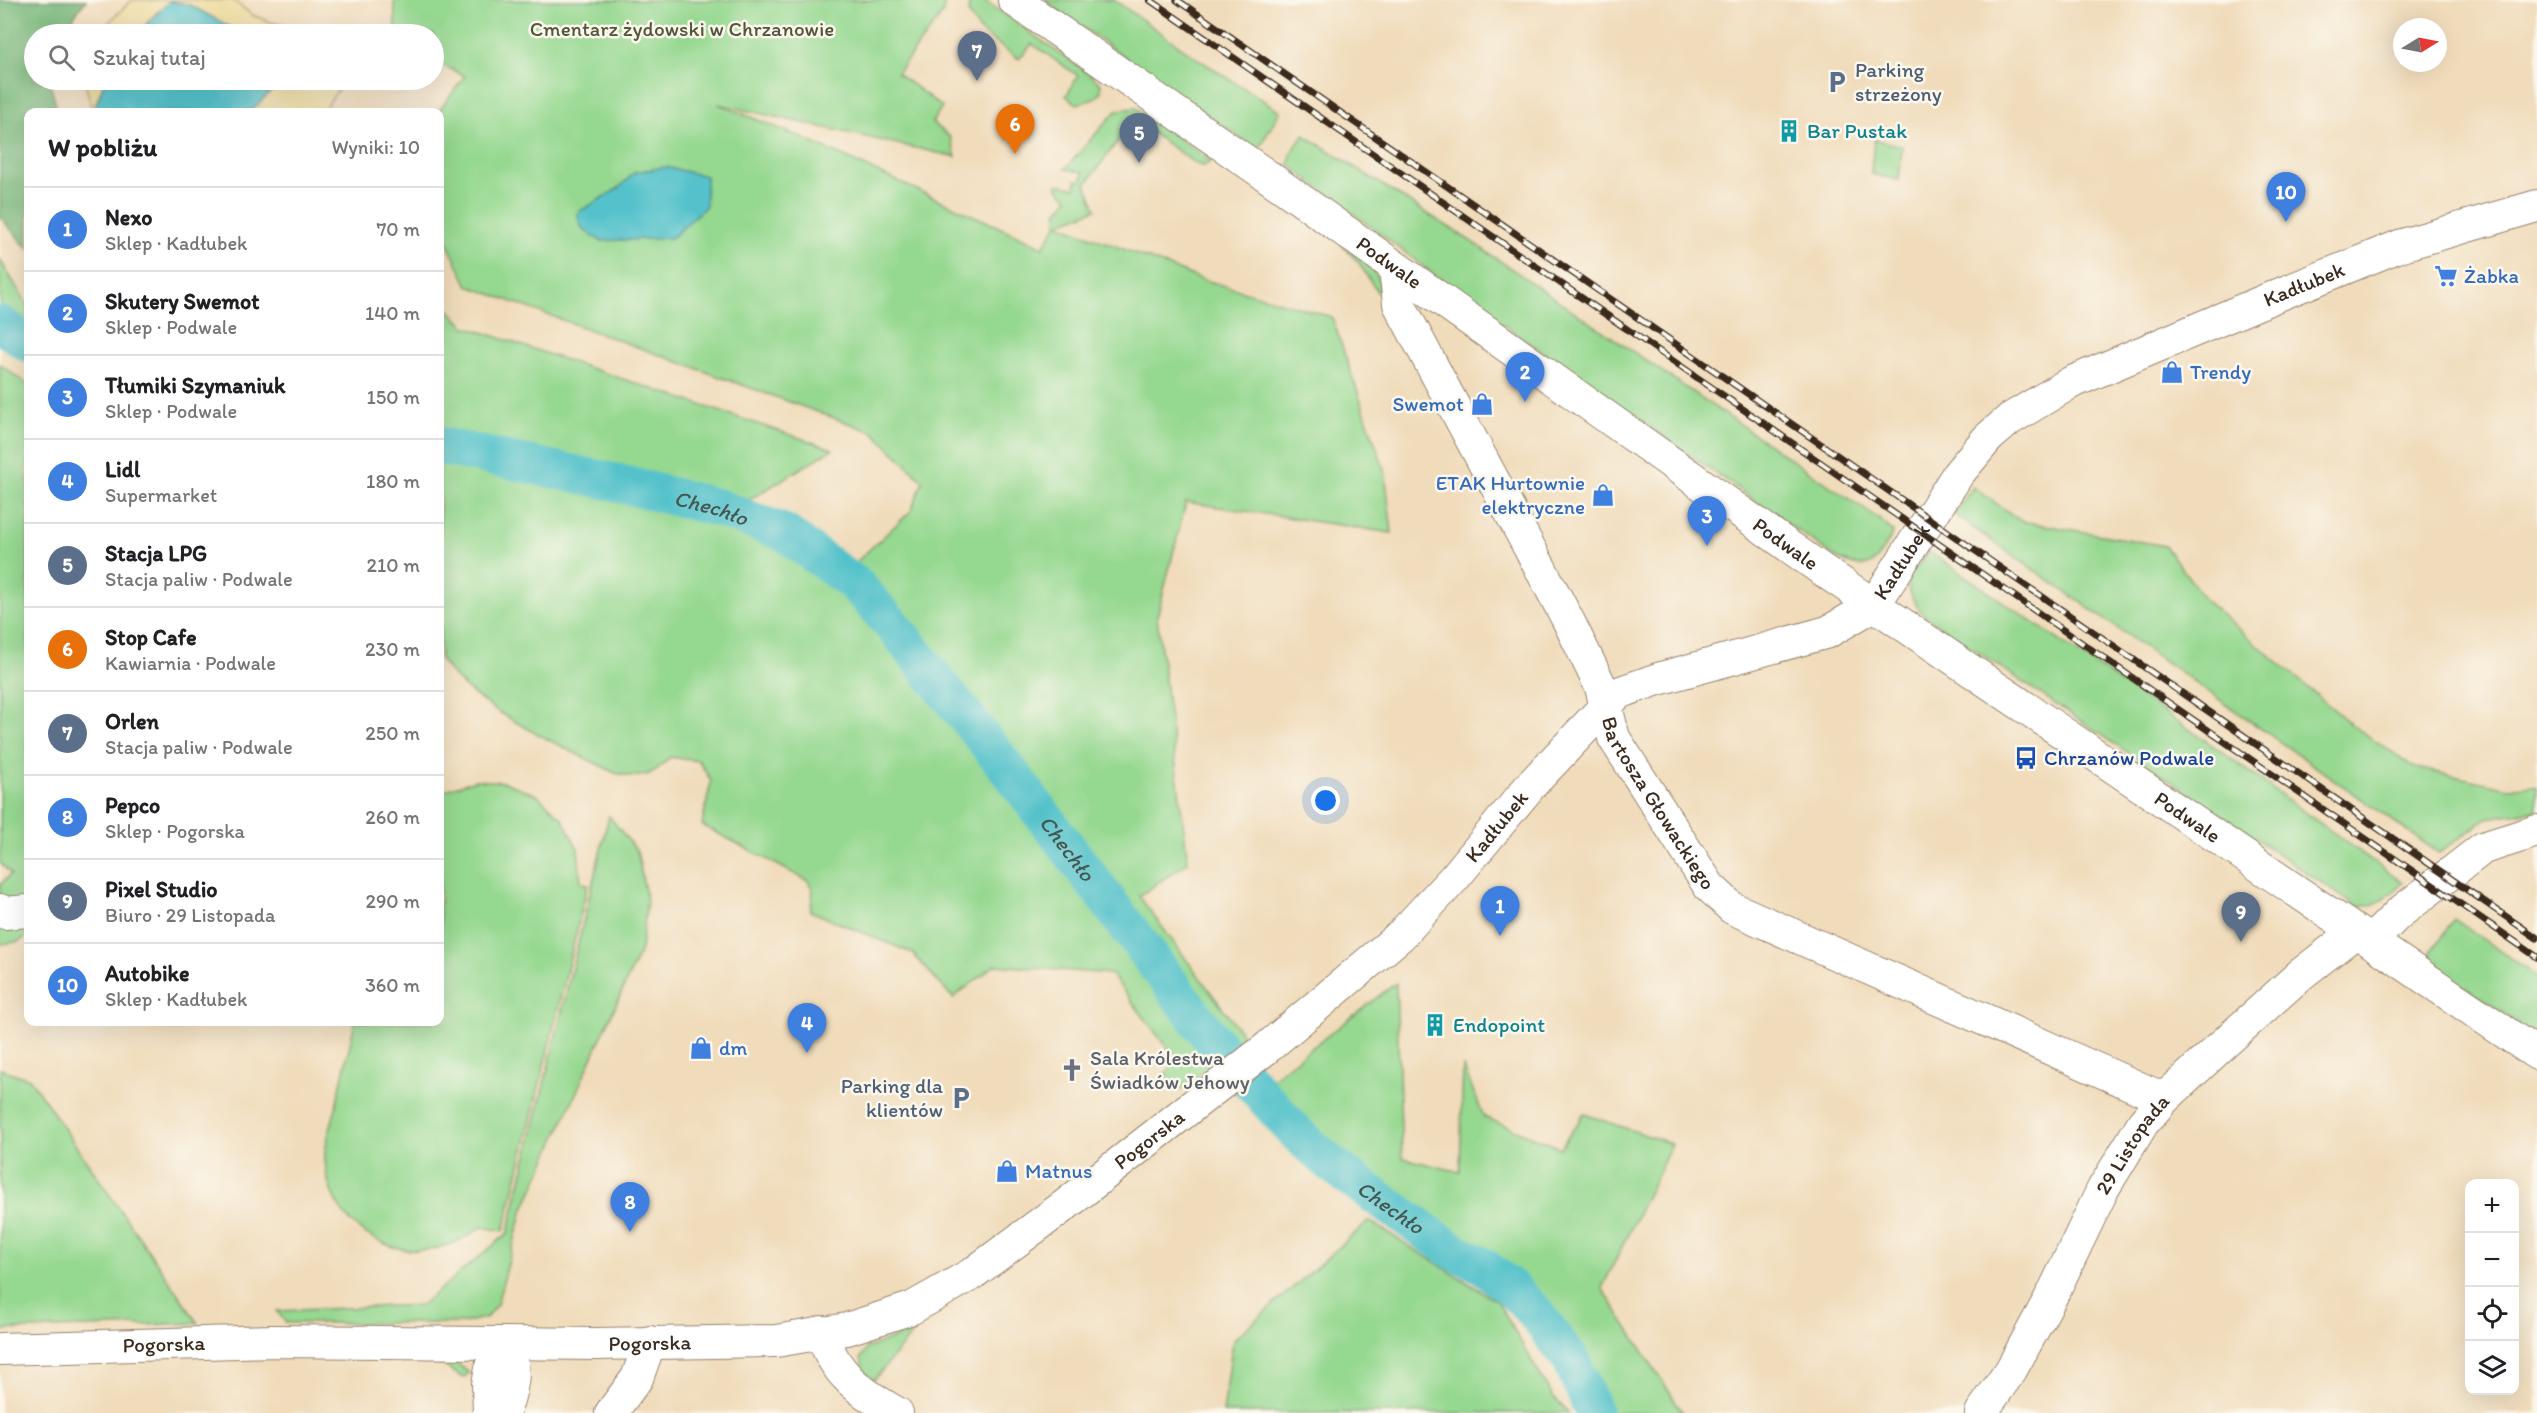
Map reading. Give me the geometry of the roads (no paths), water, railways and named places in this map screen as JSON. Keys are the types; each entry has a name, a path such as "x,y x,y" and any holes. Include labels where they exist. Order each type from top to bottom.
{"street":[{"name":"Podwale","path":"1014,0 1874,605 2537,1054"},
{"name":"Kadłubek","path":"1220,1083 1268,1047 1400,936 1423,913 1531,785 1618,693 1638,685 1828,632 1874,605 1958,474 1988,438 2010,419 2070,383 2278,295 2402,245 2537,206"},
{"name":"Bartosza Głowackiego","path":"1395,268 1399,304 1568,620 1600,687 1614,738 1709,886 1732,908 2163,1099"},
{"name":"29 Listopada","path":"1982,1413 2011,1370 2052,1295 2103,1189 2143,1123 2163,1099 2300,975 2345,940 2360,934 2379,933 2398,914 2483,848 2501,840 2529,838"},
{"path":"0,910 5,914 24,912"},
{"name":"Pogorska","path":"0,1349 273,1341 507,1343 776,1341 848,1329 912,1308 972,1274 1220,1083"},
{"path":"822,1332 826,1349 846,1378 861,1392 897,1413"},
{"path":"611,1413 637,1378 650,1342"},
{"path":"489,1413 488,1384 492,1363 507,1343"},
{"path":"504,1413 513,1384 514,1363 507,1343"}],"water":[{"path":"170,1 190,5 225,24 147,24"},
{"path":"101,90 272,90 254,108 94,108"},
{"path":"666,167 706,176 706,206 672,238 601,241 582,229 577,213 619,188 635,172"}],"waterway":[{"name":"Chechło","path":"0,324 24,340"},
{"name":"Chechło","path":"444,447 614,482 719,508 785,533 855,584 893,626 1011,773 1212,1039 1296,1133 1331,1164 1452,1250 1484,1267 1511,1288 1535,1313 1571,1360 1594,1413"}],"railway":[{"path":"1150,0 2537,957"},
{"path":"1177,0 2537,938"}],"place":[{"name":"Orlen","path":"977,81"},
{"name":"Parking strzeżony","path":"1837,82"},
{"name":"Bar Pustak","path":"1789,131"},
{"name":"Stop Cafe","path":"1015,154"},
{"name":"Stacja LPG","path":"1139,163"},
{"name":"Autobike","path":"2286,222"},
{"name":"Żabka","path":"2446,276"},
{"name":"Trendy","path":"2172,372"},
{"name":"Skutery Swemot","path":"1525,402"},
{"name":"Swemot","path":"1482,404"},
{"name":"ETAK Hurtownie elektryczne","path":"1603,495"},
{"name":"Tłumiki Szymaniuk","path":"1707,546"},
{"name":"Chrzanów Podwale","path":"2026,758"},
{"name":"Nexo","path":"1500,936"},
{"name":"Pixel Studio","path":"2241,942"},
{"name":"Endopoint","path":"1435,1025"},
{"name":"dm","path":"701,1048"},
{"name":"Lidl","path":"807,1053"},
{"name":"Sala Królestwa Świadków Jehowy","path":"1072,1070"},
{"name":"Parking dla klientów","path":"961,1098"},
{"name":"Matnus","path":"1007,1171"},
{"name":"Pepco","path":"630,1232"}],"park label":[{"name":"Cmentarz żydowski w Chrzanowie","path":"682,29"}]}
